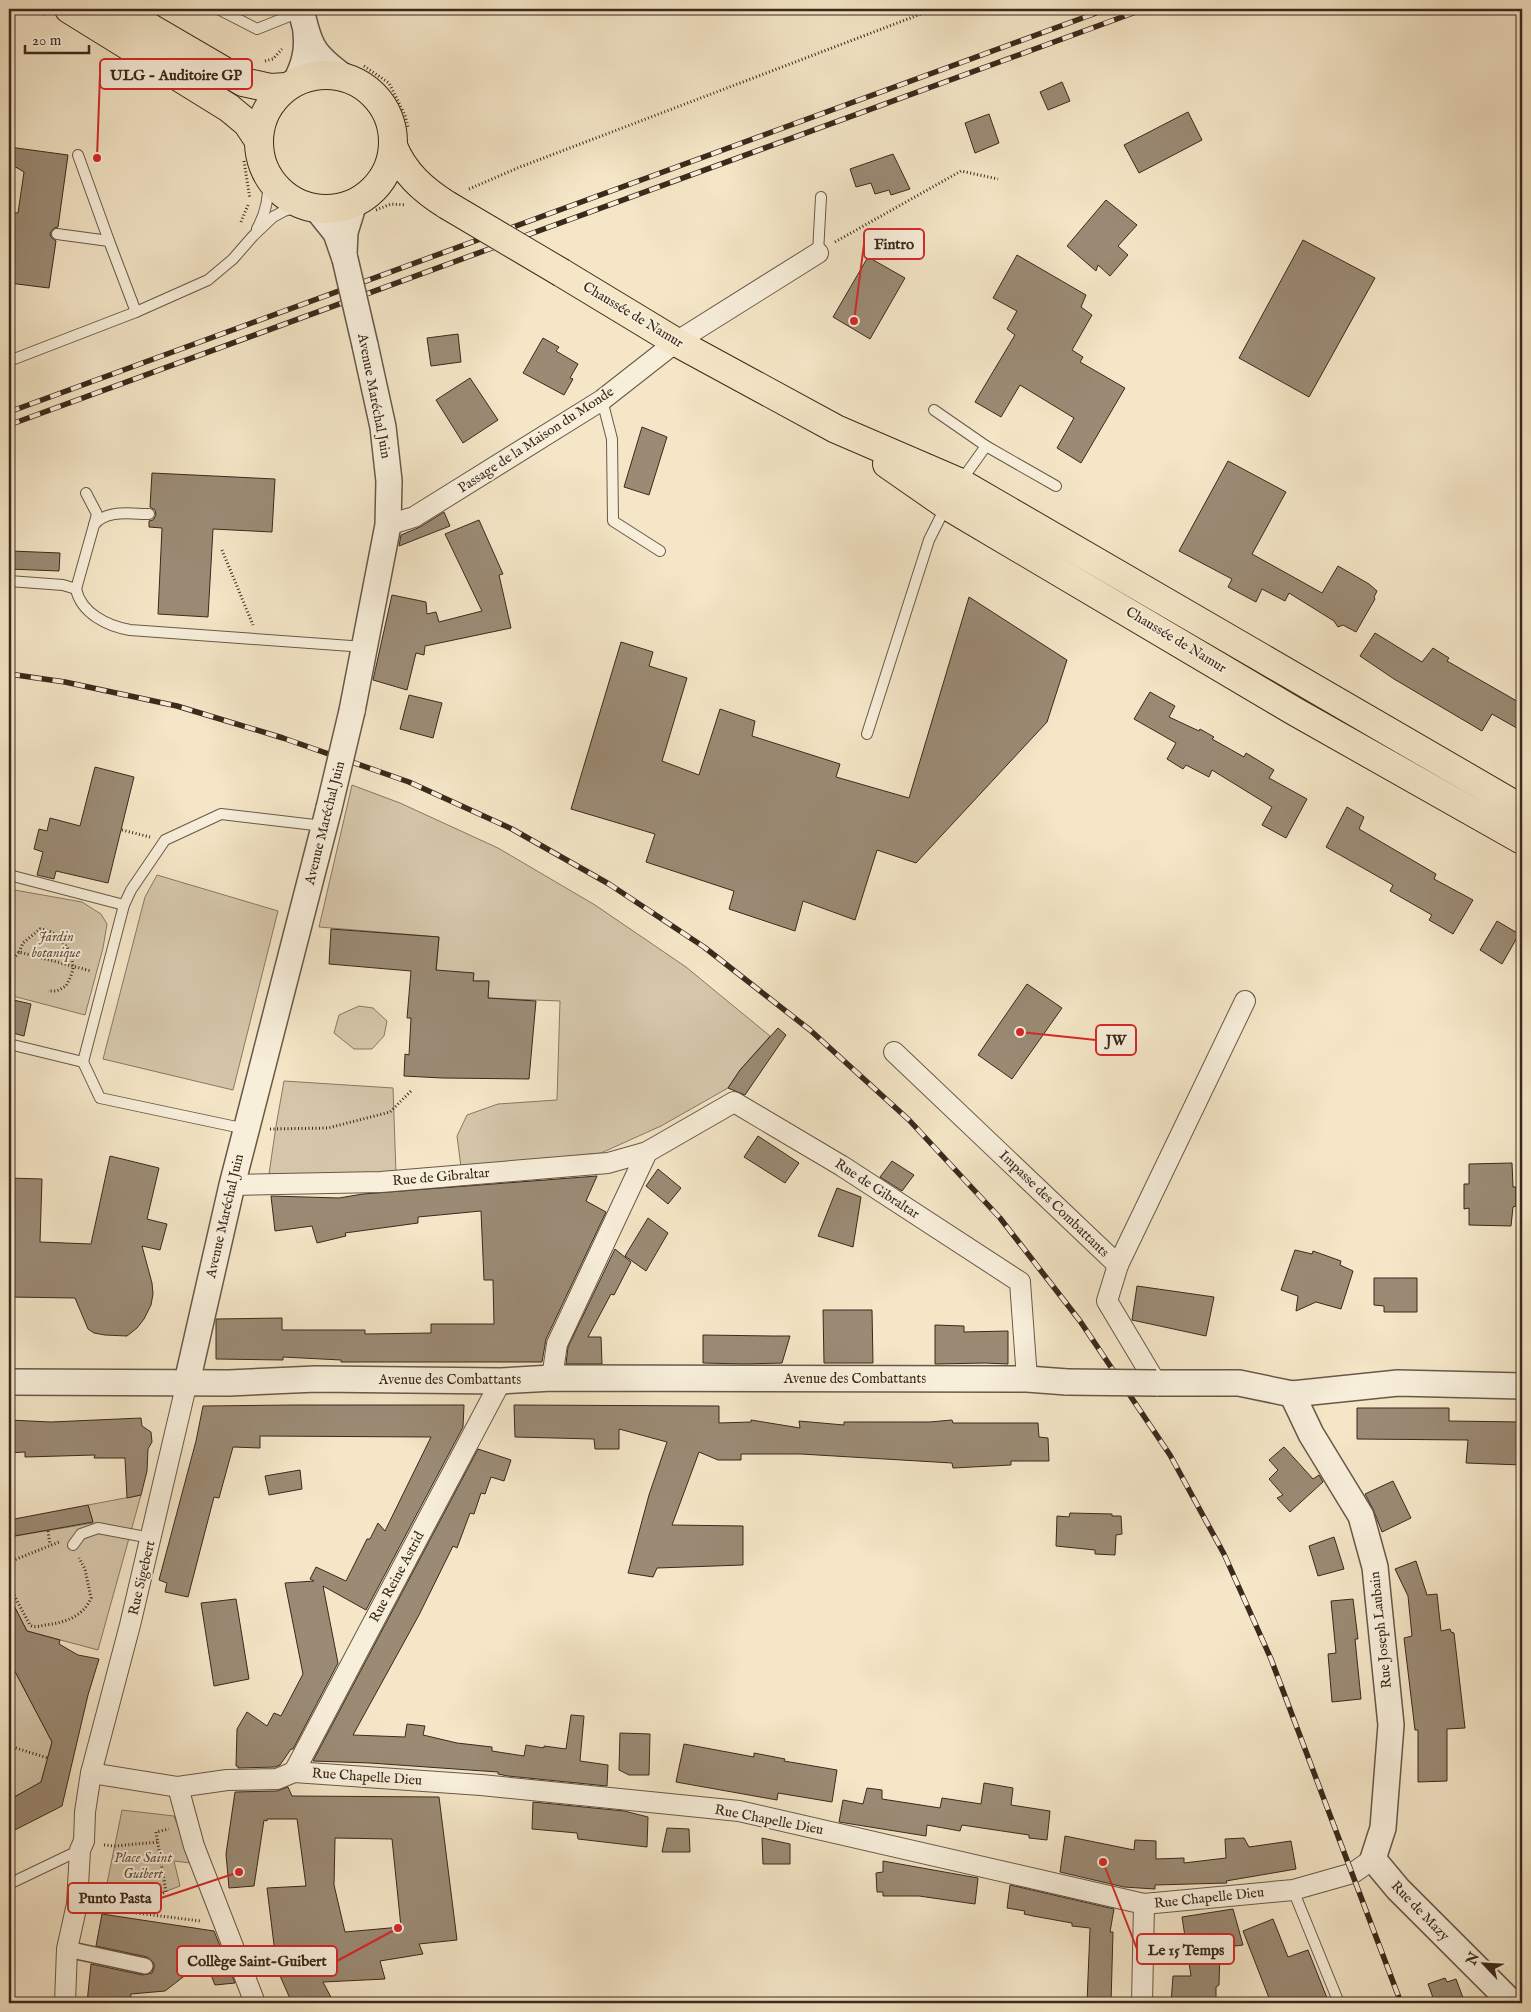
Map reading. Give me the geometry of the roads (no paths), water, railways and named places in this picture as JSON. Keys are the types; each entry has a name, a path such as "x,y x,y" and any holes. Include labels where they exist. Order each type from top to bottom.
{"main road":[{"path":"69,9 228,108 246,124 251,148 260,155 268,175 277,188 290,198 310,207 336,208 369,199 402,140 391,126 384,107 371,92 354,80 351,70 321,74 292,84 270,88 243,82 118,9"},
{"path":"251,148 267,111 276,97 292,84"},
{"name":"Chaussée de Namur","path":"402,140 403,167 562,273 676,342 1522,809"},
{"name":"Chaussée de Namur","path":"369,199 408,186 448,197"},
{"name":"Chaussée de Namur","path":"953,494 1294,711 1522,840"}],"street":[{"path":"292,84 304,64 307,50 303,17"},
{"path":"303,17 313,49 319,57 351,70"},
{"name":"Avenue Maréchal Juin","path":"345,259 345,232 369,199"},
{"name":"Avenue Maréchal Juin","path":"187,1382 232,1185 327,817 352,711 366,647 388,525 389,481 383,427 345,259 336,233 310,207"},
{"name":"Passage de la Maison du Monde","path":"388,525 414,516 602,400 676,342 818,253"},
{"path":"1118,1265 1244,1001"},
{"name":"Impasse des Combattants","path":"894,1052 1118,1265 1107,1301 1156,1383"},
{"name":"Rue de Gibraltar","path":"232,1185 391,1182 608,1163 647,1152 734,1102 825,1156 1020,1282 1027,1379"},
{"path":"552,1378 557,1344 647,1152"},
{"name":"Avenue des Combattants","path":"9,1382 501,1381 552,1378 1027,1379 1066,1382 1239,1383 1292,1394 1398,1384 1522,1386"},
{"name":"Rue Reine Astrid","path":"294,1772 501,1381"},
{"name":"Rue Sigebert","path":"92,1773 151,1538 187,1382"},
{"name":"Rue Joseph Laubain","path":"1292,1394 1310,1434 1360,1516 1375,1567 1390,1725 1383,1828 1373,1859"},
{"name":"Rue Chapelle Dieu","path":"178,1787 227,1780 277,1779 294,1772 481,1785 739,1811 1144,1904 1293,1890 1353,1873 1373,1859"},
{"path":"65,2003 67,1949 77,1904 85,1812 92,1773 178,1787 194,1846 255,2003"},
{"name":"Rue de Mazy","path":"1373,1859 1398,1889 1512,2003"},
{"path":"1142,2003 1144,1904"},
{"path":"67,1949 145,1966"}],"lane":[{"path":"218,9 257,28 303,17"},
{"path":"78,155 136,312"},
{"path":"253,236 262,221 266,208 268,175"},
{"path":"818,253 821,197"},
{"path":"9,361 136,312 208,280 233,259 273,217 284,211 310,207"},
{"path":"57,234 109,241"},
{"path":"602,400 612,439 613,521 660,551"},
{"path":"934,410 986,446 1056,486"},
{"path":"867,734 929,540 953,494 986,446"},
{"path":"86,493 97,514 76,589 78,598 84,606 115,628 366,647"},
{"path":"94,525 98,520 106,516 150,514"},
{"path":"9,581 63,585 76,589"},
{"path":"246,1129 100,1098 83,1062 124,905 131,890 165,840 221,814 327,817"},
{"path":"9,875 124,905"},
{"path":"9,1044 83,1062"},
{"path":"73,1545 82,1534 98,1528 151,1538"},
{"path":"9,1884 82,1846"},
{"path":"1293,1890 1339,2003"}],"railway":[{"path":"9,412 1107,9"},
{"path":"9,425 1144,9"},
{"path":"9,674 65,682 177,706 283,738 409,782 512,829 609,884 704,947 810,1030 909,1120 1000,1218 1080,1321 1170,1455 1224,1554 1271,1659 1401,2003"}],"place":[{"name":"ULG - Auditoire GP","path":"97,158"},
{"name":"Fintro","path":"854,321"},
{"name":"JW","path":"1020,1032"},
{"name":"Le 15 Temps","path":"1103,1862"},
{"name":"Punto Pasta","path":"239,1872"},
{"name":"Collège Saint-Guibert","path":"398,1928"}],"park label":[{"name":"Jardin botanique","path":"56,946"},
{"name":"Place Saint Guibert","path":"143,1866"}]}
